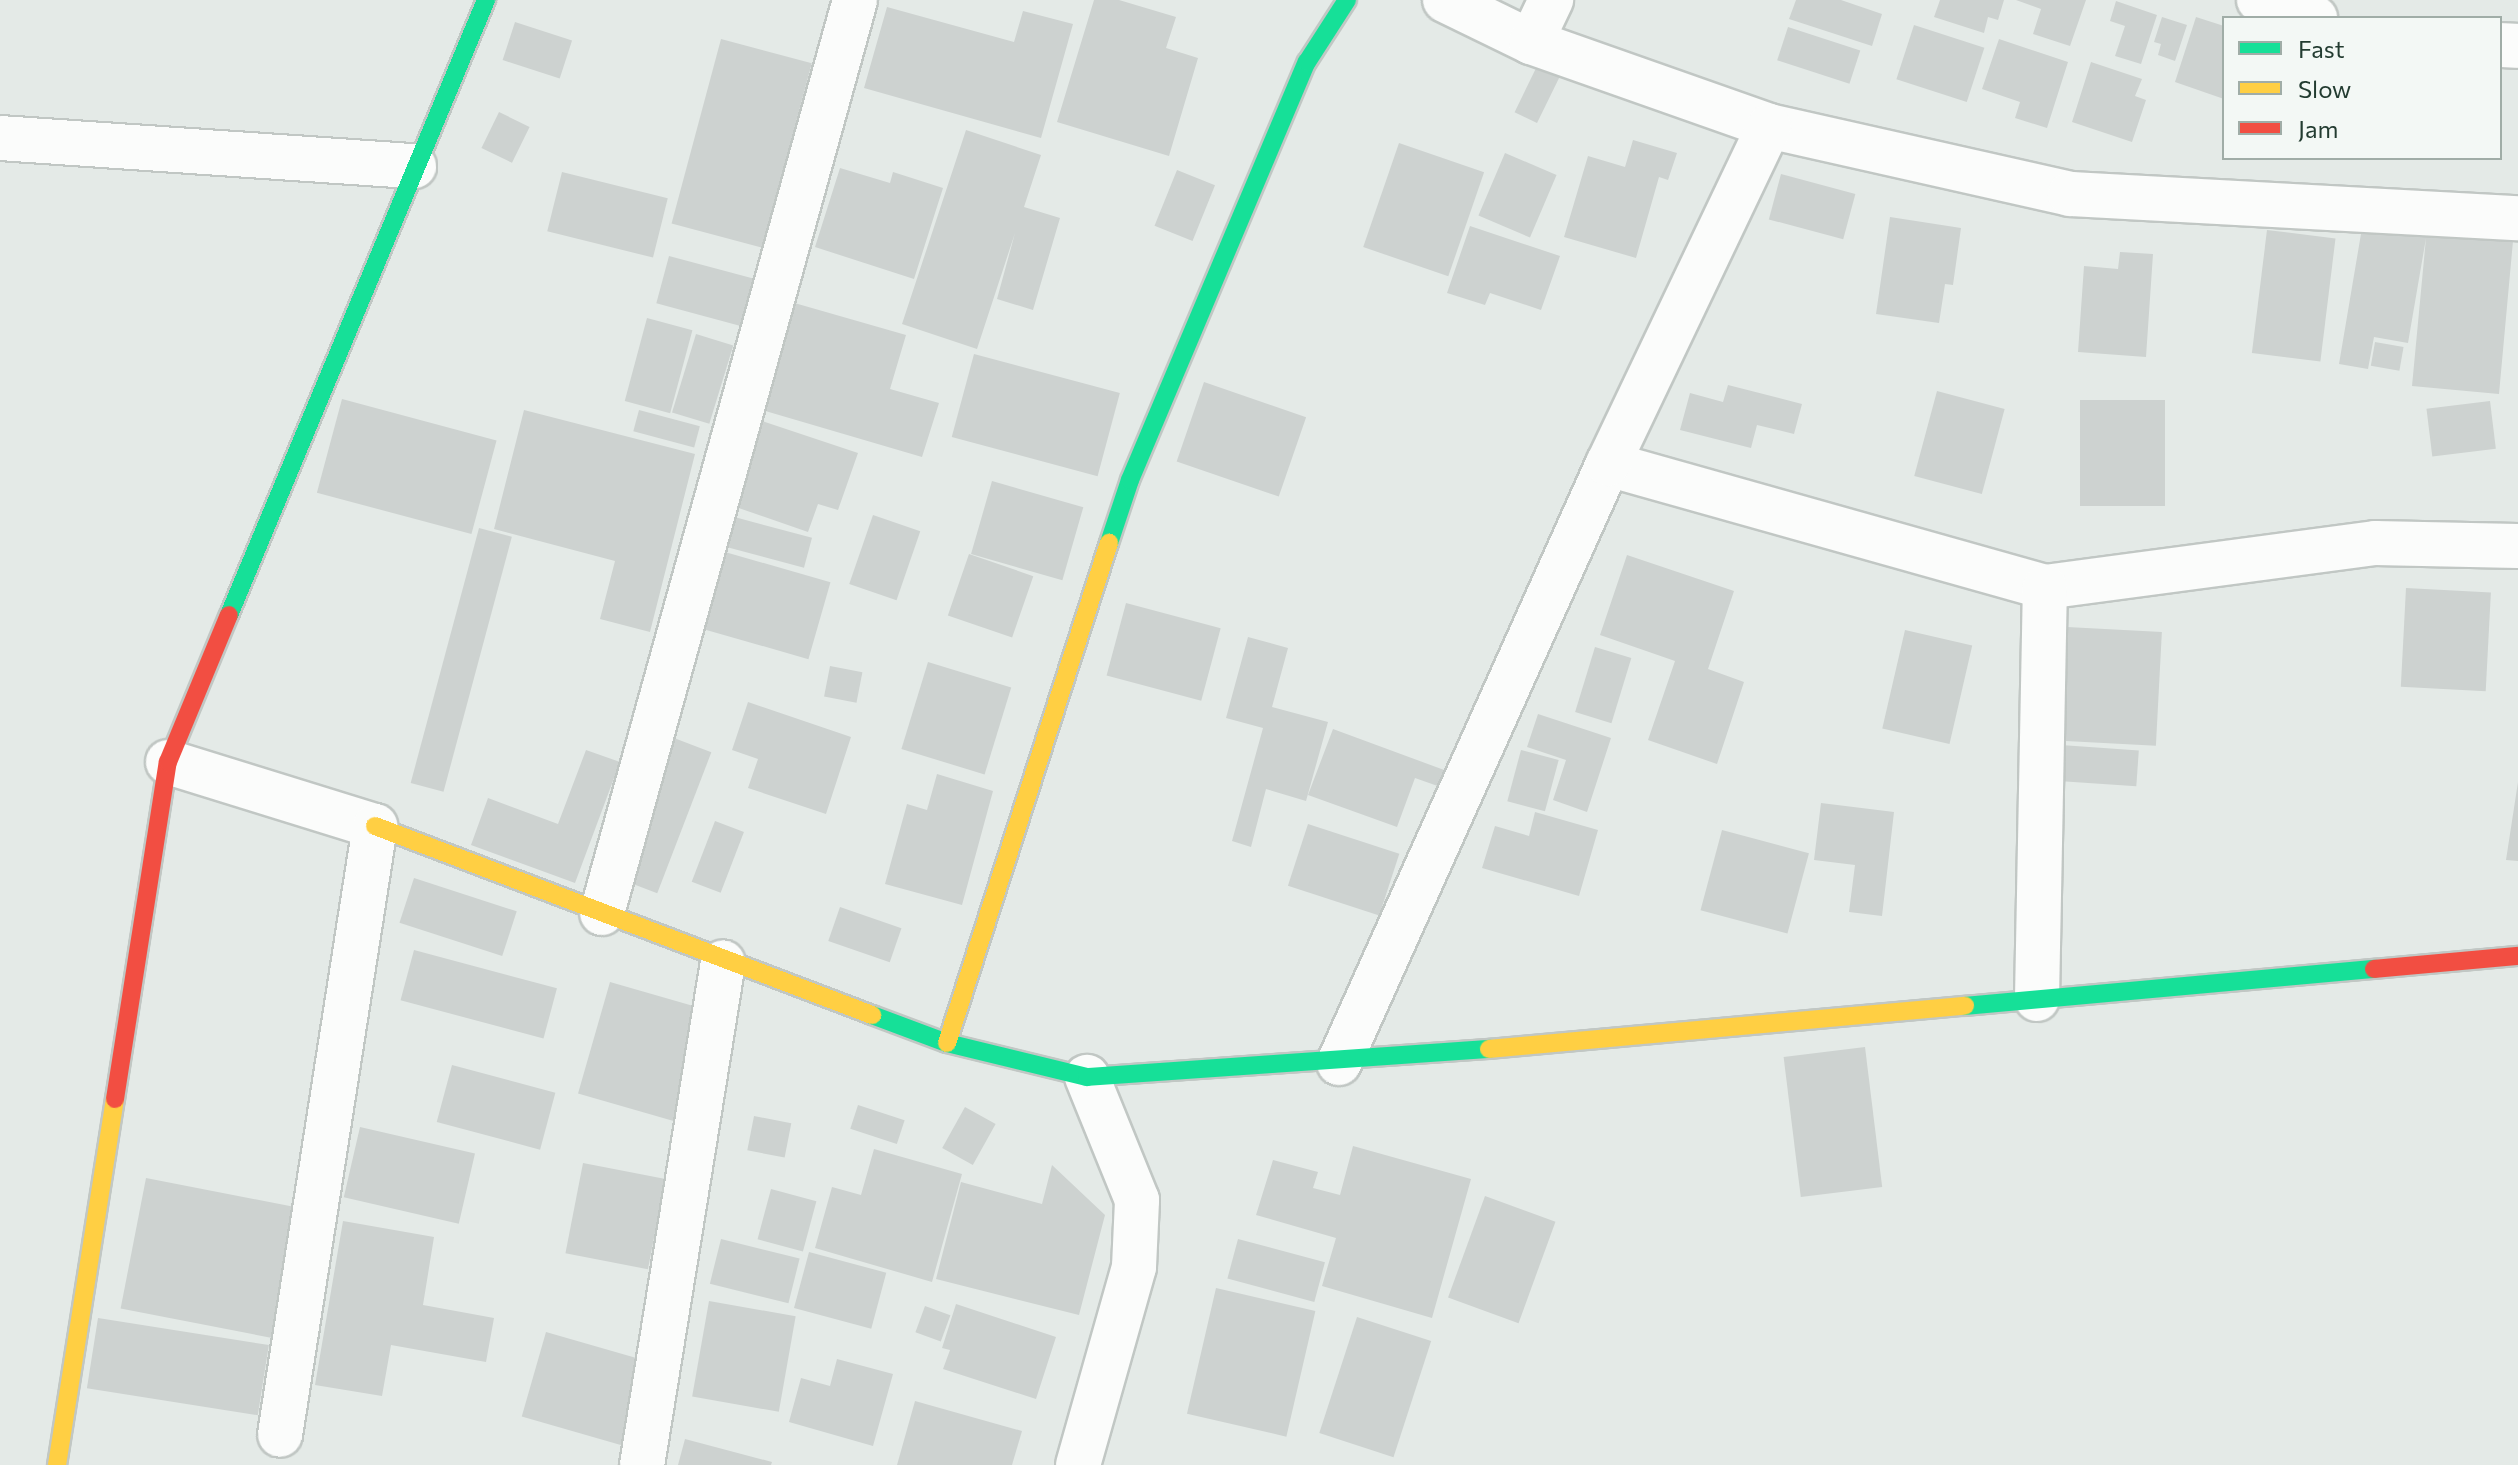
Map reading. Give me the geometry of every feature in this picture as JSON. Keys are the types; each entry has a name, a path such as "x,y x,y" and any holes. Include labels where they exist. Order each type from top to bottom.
{"street":[{"path":"57,1465 168,762 414,166 486,0"},
{"path":"602,913 855,0"},
{"path":"947,1043 1130,480 1307,62 1347,0"},
{"path":"1445,0 1531,42 1769,126 2070,194 2518,218"},
{"path":"1531,42 1551,0"},
{"path":"2259,0 2309,16"},
{"path":"1339,1063 1608,464 1769,126"},
{"path":"0,138 414,166"},
{"path":"1608,464 2045,587 2375,543 2518,546"},
{"path":"2037,999 2045,587"},
{"path":"168,762 375,826 723,962 947,1043 1087,1077 1339,1063 2518,956"},
{"path":"280,1435 375,826"},
{"path":"642,1465 723,962"},
{"path":"1078,1465 1134,1267 1137,1200 1087,1077"}],"building":[{"path":"1094,0 1119,0 1176,17 1166,48 1198,58 1169,156 1057,122"},
{"path":"1796,0 1841,0 1882,14 1872,46 1789,19"},
{"path":"1940,0 2004,0 1998,20 1988,17 1984,33 1934,17"},
{"path":"2016,0 2086,0 2070,46 2033,34 2041,9"},
{"path":"2116,1 2157,15 2141,64 2115,56 2125,26 2110,21"},
{"path":"887,7 1014,42 1023,11 1073,24 1041,138 864,88"},
{"path":"2162,17 2187,25 2175,61 2158,55 2161,44 2154,42"},
{"path":"2196,17 2222,25 2222,98 2175,82"},
{"path":"515,22 572,41 560,79 503,60"},
{"path":"1914,25 1984,48 1967,102 1896,79"},
{"path":"1788,27 1860,50 1849,84 1777,60"},
{"path":"721,39 812,63 762,248 672,223"},
{"path":"1999,39 2068,62 2047,128 2015,118 2020,102 1982,89"},
{"path":"1540,60 1562,71 1537,123 1515,112"},
{"path":"2091,62 2142,79 2135,96 2146,100 2132,142 2072,122"},
{"path":"499,112 530,127 512,163 481,148"},
{"path":"966,130 1041,155 1024,207 1060,218 1033,310 997,299 1015,233 977,349 902,324"},
{"path":"1633,140 1677,153 1668,180 1659,177 1636,258 1564,237 1588,156 1625,167"},
{"path":"1399,143 1484,172 1448,276 1363,247"},
{"path":"1505,153 1557,175 1530,237 1478,216"},
{"path":"840,168 890,183 893,172 943,188 914,279 815,247"},
{"path":"1177,170 1215,185 1193,241 1155,226"},
{"path":"562,172 668,198 653,258 547,231"},
{"path":"1781,174 1855,194 1843,239 1769,219"},
{"path":"1890,217 1961,228 1953,285 1945,284 1939,323 1876,314"},
{"path":"2363,222 2513,241 2499,394 2412,386 2426,238 2408,343 2374,337 2368,369 2339,364"},
{"path":"1470,226 1560,256 1541,310 1490,293 1485,305 1447,293"},
{"path":"2267,230 2335,238 2320,361 2252,353"},
{"path":"2120,252 2153,254 2146,357 2078,352 2084,266 2118,269"},
{"path":"669,256 760,280 747,328 656,303"},
{"path":"791,302 906,335 890,389 939,403 922,457 759,409"},
{"path":"647,318 692,330 670,413 625,401"},
{"path":"696,334 733,345 709,424 672,412"},
{"path":"2375,342 2404,347 2399,371 2371,366"},
{"path":"974,354 1120,393 1098,476 952,437"},
{"path":"1204,382 1306,417 1279,497 1177,461"},
{"path":"1728,385 1802,404 1794,434 1757,425 1751,448 1680,430 1690,393 1723,402"},
{"path":"1937,391 2005,409 1982,494 1914,476"},
{"path":"342,399 497,440 471,534 317,493"},
{"path":"2080,400 2165,400 2165,506 2080,506"},
{"path":"2490,401 2496,449 2432,456 2426,409"},
{"path":"524,410 695,454 650,632 600,619 615,561 494,529"},
{"path":"639,410 700,426 694,448 633,431"},
{"path":"759,420 858,453 838,510 818,504 808,532 730,505"},
{"path":"992,481 1083,507 1062,580 971,554"},
{"path":"727,515 812,538 804,568 719,545"},
{"path":"873,515 920,531 897,600 849,584"},
{"path":"479,528 512,537 444,792 411,783"},
{"path":"718,550 830,582 808,659 696,627"},
{"path":"969,554 1033,576 1012,638 948,615"},
{"path":"1627,555 1734,591 1708,669 1744,682 1717,764 1648,740 1675,661 1600,635"},
{"path":"2406,588 2491,592 2486,691 2401,687"},
{"path":"1126,603 1221,628 1201,701 1107,675"},
{"path":"2067,627 2162,632 2156,746 2061,741"},
{"path":"1905,630 1972,646 1950,744 1882,728"},
{"path":"1248,637 1288,648 1272,707 1328,722 1306,801 1266,789 1251,847 1232,841 1263,728 1226,718"},
{"path":"1595,647 1631,658 1611,723 1575,712"},
{"path":"928,662 1011,687 985,774 901,749"},
{"path":"830,666 862,672 856,703 824,696"},
{"path":"748,702 851,737 826,814 748,788 758,759 732,750"},
{"path":"1538,714 1611,738 1587,812 1553,800 1566,760 1527,747"},
{"path":"1333,729 1455,774 1449,790 1415,778 1397,827 1308,795"},
{"path":"674,738 711,752 657,893 620,879"},
{"path":"2061,745 2139,750 2136,786 2058,781"},
{"path":"586,750 620,762 575,883 471,845 488,798 558,824"},
{"path":"1521,750 1559,760 1545,811 1507,801"},
{"path":"937,774 993,791 962,905 885,884 907,804 927,810"},
{"path":"2518,782 2518,861 2506,860"},
{"path":"1821,803 1894,812 1882,916 1849,912 1855,865 1814,860"},
{"path":"1535,812 1598,830 1579,896 1482,868 1495,826 1529,836"},
{"path":"715,821 744,832 721,893 692,882"},
{"path":"1308,824 1399,854 1379,915 1288,886"},
{"path":"1722,830 1809,853 1787,933 1701,910"},
{"path":"414,878 517,911 502,956 399,923"},
{"path":"840,907 901,928 890,962 828,941"},
{"path":"414,950 557,988 543,1039 401,1000"},
{"path":"610,982 709,1010 677,1122 578,1094"},
{"path":"1865,1047 1882,1187 1801,1197 1784,1057"},
{"path":"452,1065 555,1093 540,1150 437,1122"},
{"path":"858,1105 905,1120 897,1144 850,1129"},
{"path":"965,1107 996,1124 973,1165 942,1148"},
{"path":"754,1116 791,1123 785,1158 747,1150"},
{"path":"360,1127 475,1154 459,1224 344,1197"},
{"path":"1353,1146 1471,1179 1432,1318 1322,1286 1336,1238 1256,1215 1273,1160 1318,1172 1313,1188 1340,1195"},
{"path":"874,1149 962,1174 932,1282 815,1248 832,1187 861,1195"},
{"path":"583,1163 665,1179 648,1269 565,1253"},
{"path":"1052,1165 1105,1215 1079,1315 936,1279 961,1182 1042,1204"},
{"path":"146,1178 296,1207 271,1338 121,1309"},
{"path":"771,1189 816,1201 803,1251 758,1239"},
{"path":"1485,1196 1555,1222 1519,1323 1448,1297"},
{"path":"343,1221 434,1237 423,1305 494,1318 486,1362 391,1345 382,1396 315,1385"},
{"path":"721,1239 800,1259 788,1303 710,1284"},
{"path":"1238,1239 1325,1262 1314,1302 1227,1279"},
{"path":"809,1252 886,1273 871,1329 794,1308"},
{"path":"1216,1288 1315,1311 1286,1437 1187,1414"},
{"path":"709,1301 796,1316 779,1412 692,1397"},
{"path":"956,1304 1056,1337 1036,1399 943,1369 950,1350 942,1348"},
{"path":"925,1306 950,1315 941,1342 915,1332"},
{"path":"1357,1317 1431,1341 1393,1457 1319,1433"},
{"path":"98,1318 269,1345 258,1415 87,1388"},
{"path":"546,1332 645,1360 621,1445 522,1417"},
{"path":"837,1359 893,1374 873,1446 789,1422 801,1378 830,1386"},
{"path":"915,1401 1022,1431 1012,1465 897,1465"},
{"path":"685,1439 772,1462 771,1465 678,1465"}],"traffic: fast":[{"path":"229,615 486,0"},
{"path":"1109,543 1130,480 1307,62 1347,0"},
{"path":"1965,1006 2374,969"},
{"path":"872,1015 947,1043 1087,1077 1489,1049"}],"traffic: slow":[{"path":"947,1043 1109,543"},
{"path":"375,826 872,1015"},
{"path":"1489,1049 1965,1006"},
{"path":"57,1465 115,1099"}],"traffic: jam":[{"path":"115,1099 168,762 229,615"},
{"path":"2374,969 2518,956"}]}
